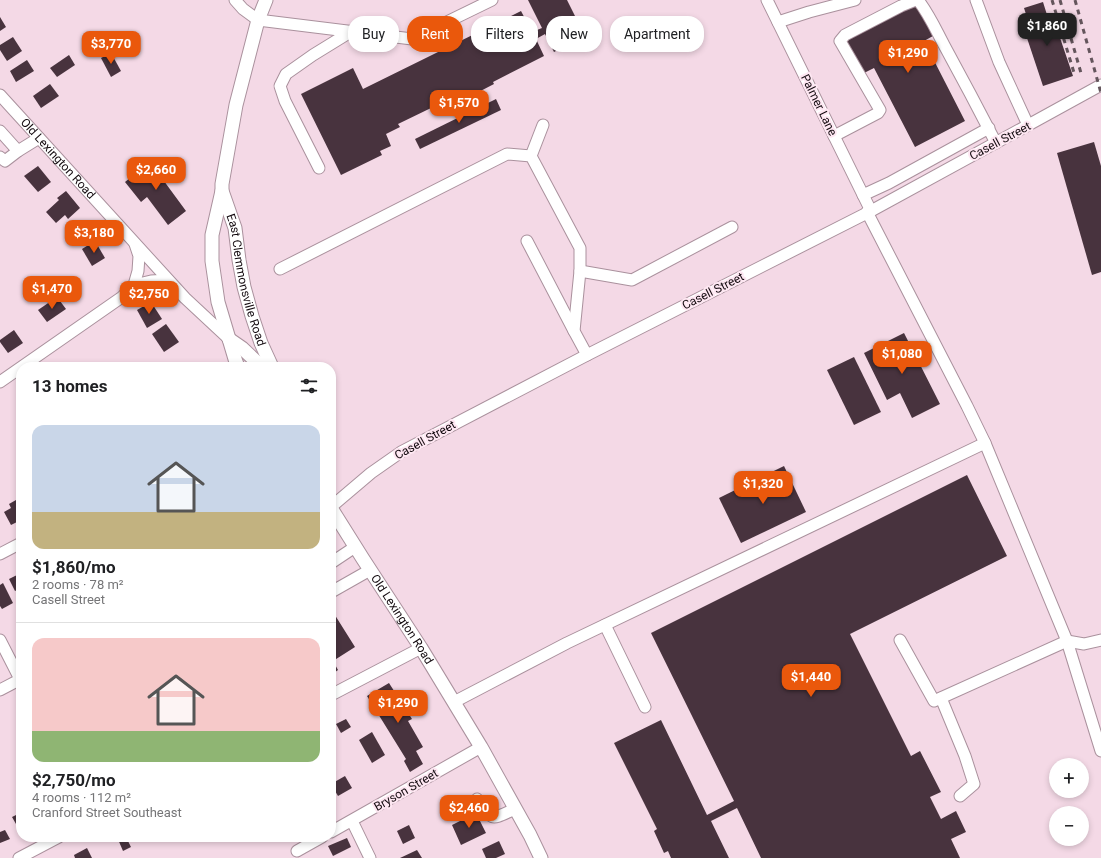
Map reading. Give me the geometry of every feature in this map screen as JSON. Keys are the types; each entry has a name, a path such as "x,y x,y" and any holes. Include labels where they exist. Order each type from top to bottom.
{"main road":[{"name":"East Clemmonsville Road","path":"229,339 218,302 212,261 212,235 222,191 236,105 258,20 266,0"},
{"name":"East Clemmonsville Road","path":"222,191 235,228 241,274 252,316 261,343 270,362"},
{"name":"Old Lexington Road","path":"229,339 236,362"},
{"path":"229,339 242,348 257,362"},
{"name":"Old Lexington Road","path":"336,515 482,747 541,858"}],"street":[{"path":"235,0 243,9 258,20 348,31"},
{"path":"399,37 412,39 492,0"},
{"name":"Palmer Lane","path":"767,0 863,195 869,211 985,443 1067,641 1101,751"},
{"path":"809,12 811,0"},
{"path":"778,22 855,0"},
{"path":"834,136 878,113 880,110 840,41 845,35 901,6 917,0 926,9 935,29 996,143"},
{"path":"976,0 998,62 1028,126"},
{"path":"319,168 285,101 280,86 286,74 348,33"},
{"name":"Casell Street","path":"336,503 371,473 401,452 869,211 1101,85"},
{"name":"Old Lexington Road","path":"0,95 168,280 229,339"},
{"path":"542,125 531,156 580,248 580,271 574,331"},
{"path":"863,195 889,183 989,128"},
{"path":"0,131 18,151"},
{"path":"0,157 5,161 39,138"},
{"path":"280,269 507,154 531,156"},
{"path":"580,271 632,280 732,227"},
{"path":"527,241 587,355"},
{"path":"29,362 122,297 134,285 138,271 139,256 134,242"},
{"path":"134,285 151,281 168,280"},
{"path":"0,382 16,371"},
{"path":"454,702 605,624 985,443"},
{"path":"0,554 16,546"},
{"path":"336,560 355,547"},
{"path":"336,589 370,570"},
{"path":"605,624 645,707"},
{"path":"0,640 16,670"},
{"path":"900,640 934,701 1067,641 1084,644 1101,640"},
{"path":"336,692 421,648"},
{"path":"0,690 16,682"},
{"path":"941,698 965,756 974,784 960,796"},
{"name":"Bryson Street","path":"336,829 482,747"},
{"path":"477,799 492,817 496,817 515,809"},
{"path":"352,821 370,858"},
{"path":"20,858 50,842"},
{"path":"297,851 313,842"}],"building":[{"path":"528,0 567,0 575,16 546,16 546,36 545,34 538,38 538,30 542,28 538,20 538,16 536,16"},
{"path":"1043,2 1052,31 1057,29 1073,76 1043,86 1027,38 1033,36 1024,8"},
{"path":"916,4 933,36 924,41 965,121 915,147 874,68 862,74 845,41"},
{"path":"521,11 524,16 511,16"},
{"path":"0,17 6,27 0,31"},
{"path":"471,36 471,52 538,52 538,43 544,56 493,82 494,84 467,98 464,92 398,124 400,127 386,134 391,146 380,151 382,155 341,175 301,94 353,68 363,89 438,52 463,52 463,40"},
{"path":"13,37 22,51 7,61 0,50 0,45"},
{"path":"111,53 121,71 111,77 101,58"},
{"path":"69,55 75,65 57,77 50,68"},
{"path":"27,60 34,71 16,82 10,71"},
{"path":"50,84 59,96 41,108 33,96"},
{"path":"496,99 501,110 420,149 415,139"},
{"path":"1094,142 1101,166 1101,272 1092,275 1057,153"},
{"path":"155,158 166,173 161,177 186,211 168,225 147,197 141,202 125,182"},
{"path":"38,166 51,182 38,192 24,176"},
{"path":"66,191 80,208 68,219 65,215 56,223 46,212 59,200 57,198"},
{"path":"95,241 105,258 92,266 82,249"},
{"path":"57,297 66,309 47,322 38,310"},
{"path":"151,302 162,319 147,328 137,310"},
{"path":"166,324 179,342 164,352 152,334"},
{"path":"14,330 23,343 8,353 0,340"},
{"path":"904,333 940,404 912,418 900,393 887,400 864,353"},
{"path":"854,357 881,412 854,425 827,370"},
{"path":"784,466 806,512 741,543 719,498"},
{"path":"967,475 1007,556 850,634 911,756 920,751 941,792 930,797 941,819 956,811 966,832 951,839 960,858 761,858 737,808 711,821 729,858 671,858 668,851 664,853 654,831 657,829 614,743 661,720 707,815 734,801 651,633"},
{"path":"16,500 16,522 11,525 4,512 11,508 9,504"},
{"path":"16,576 16,590 15,591 9,579"},
{"path":"3,583 13,603 2,609 0,606 0,585"},
{"path":"336,617 355,647 336,659"},
{"path":"389,683 412,719 408,721 423,747 416,751 423,764 410,772 404,761 406,759 367,696"},
{"path":"346,719 351,727 341,733 336,724"},
{"path":"372,732 385,755 372,763 359,740"},
{"path":"345,776 352,788 338,796 336,793 336,781"},
{"path":"474,814 477,820 479,819 486,833 461,845 452,825"},
{"path":"16,815 16,824 12,817"},
{"path":"409,825 415,838 403,844 397,831"},
{"path":"5,830 10,839 0,843 0,832"},
{"path":"347,838 351,847 333,856 328,846"},
{"path":"499,841 505,854 496,858 486,858 482,849"},
{"path":"119,842 128,842 131,847 123,851"},
{"path":"87,848 92,858 75,858 74,855"},
{"path":"417,850 422,858 400,858"}],"railway":[{"path":"1052,0 1075,76"},
{"path":"1060,0 1081,73"},
{"path":"1075,0 1101,93"}]}
